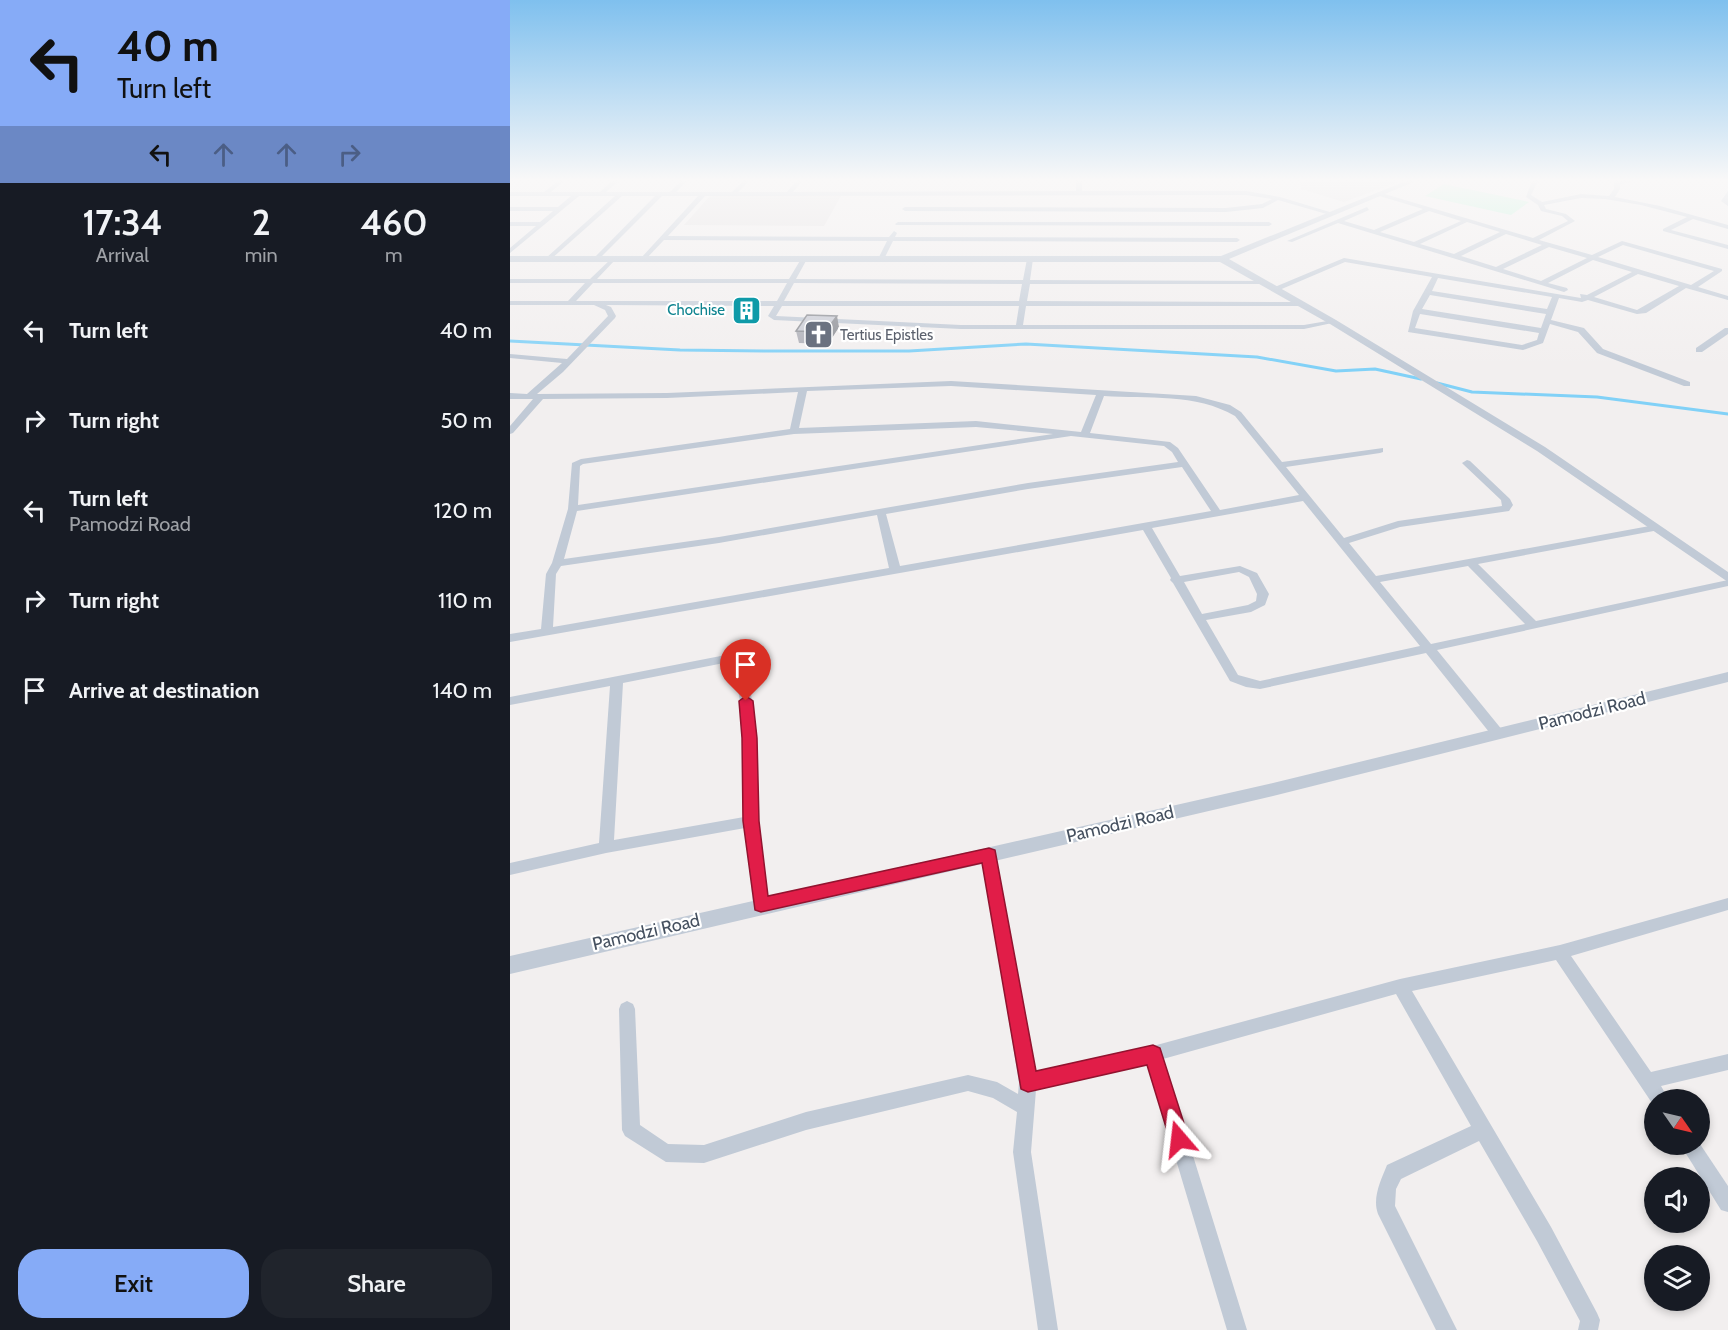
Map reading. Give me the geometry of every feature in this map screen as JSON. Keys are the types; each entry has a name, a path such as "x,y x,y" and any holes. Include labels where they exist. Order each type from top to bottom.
{"street":[{"path":"549,259 566,243"},
{"path":"596,259 612,243"},
{"path":"643,259 658,243"},
{"path":"881,259 889,243"},
{"path":"1086,259 1087,243"},
{"path":"510,259 1222,259 1259,243"},
{"path":"1412,243 1628,310 1643,311 1728,265"},
{"path":"1456,256 1482,243"},
{"path":"1546,243 1728,298"},
{"path":"1542,283 1622,243"},
{"path":"1627,243 1720,270"},
{"path":"1711,243 1728,248"},
{"path":"1498,269 1549,244"},
{"path":"570,303 613,259"},
{"path":"804,259 778,304 772,316 774,318 961,327 1304,327 1333,322"},
{"path":"1019,327 1030,259"},
{"path":"1222,259 1333,322 1541,449 1728,581"},
{"path":"1274,288 1344,260 1582,300 1638,271"},
{"path":"1436,276 1417,311 1411,330 1510,348 1532,346 1540,341 1556,295"},
{"path":"510,281 1262,282"},
{"path":"1427,292 1548,316 1581,330 1600,351 1687,384"},
{"path":"510,303 1301,304"},
{"path":"528,397 612,316 608,309 596,304"},
{"path":"1417,311 1543,331"},
{"path":"1699,350 1728,330"},
{"path":"510,356 567,361"},
{"path":"510,396 633,399 970,384 1216,403 1230,407 1281,465 1498,734"},
{"path":"794,431 803,390"},
{"path":"573,509 1056,438 1080,432 1101,393"},
{"path":"510,431 540,397"},
{"path":"547,631 551,574 573,509 575,465 581,462 794,431 957,424 1080,432 1167,444 1184,464 1217,513"},
{"path":"1281,465 1380,450"},
{"path":"1344,542 1398,524 1505,509 1508,505 1506,499 1467,463"},
{"path":"556,563 881,513 1028,486 1184,464"},
{"path":"510,638 895,568 1307,497"},
{"path":"881,513 895,568"},
{"path":"1146,526 1175,580 1234,678 1260,685 1728,581"},
{"path":"1373,580 1655,528"},
{"path":"1471,563 1533,625"},
{"path":"1175,580 1240,569 1253,575 1263,594 1261,603 1251,608 1198,618"},
{"path":"510,701 731,658 740,664 749,719 751,821 761,905"},
{"name":"Pamodzi Road","path":"510,965 761,905 989,855 1728,677"},
{"path":"606,847 618,679"},
{"path":"510,869 606,847 751,821"},
{"path":"989,855 1028,1083 1022,1152 1048,1330"},
{"path":"1028,1083 1153,1054 1400,986 1560,952 1728,904"},
{"path":"1560,952 1653,1089"},
{"path":"1400,986 1544,1234 1590,1320 1588,1330"},
{"path":"627,1009 631,1130 666,1153 704,1154 806,1121 968,1083 997,1091 1018,1104"},
{"path":"1153,1054 1237,1330"},
{"path":"1648,1081 1728,1062"},
{"path":"1447,1330 1385,1207 1387,1189 1394,1172 1483,1130"},
{"path":"1696,1155 1728,1203"}],"building":[{"path":"807,315 837,316 825,332 796,331"}],"waterway":[{"path":"510,341 680,350 772,351 909,351 1026,344 1257,357 1336,371 1375,369 1421,379"},
{"path":"1437,383 1472,392 1597,397 1728,414"}],"place":[{"name":"Chochise","path":"746,310"},
{"name":"Tertius Epistles","path":"819,335"}],"route":[{"path":"746,701 750,738 751,821 761,905 989,855 1028,1083 1153,1054 1179,1139"}]}
